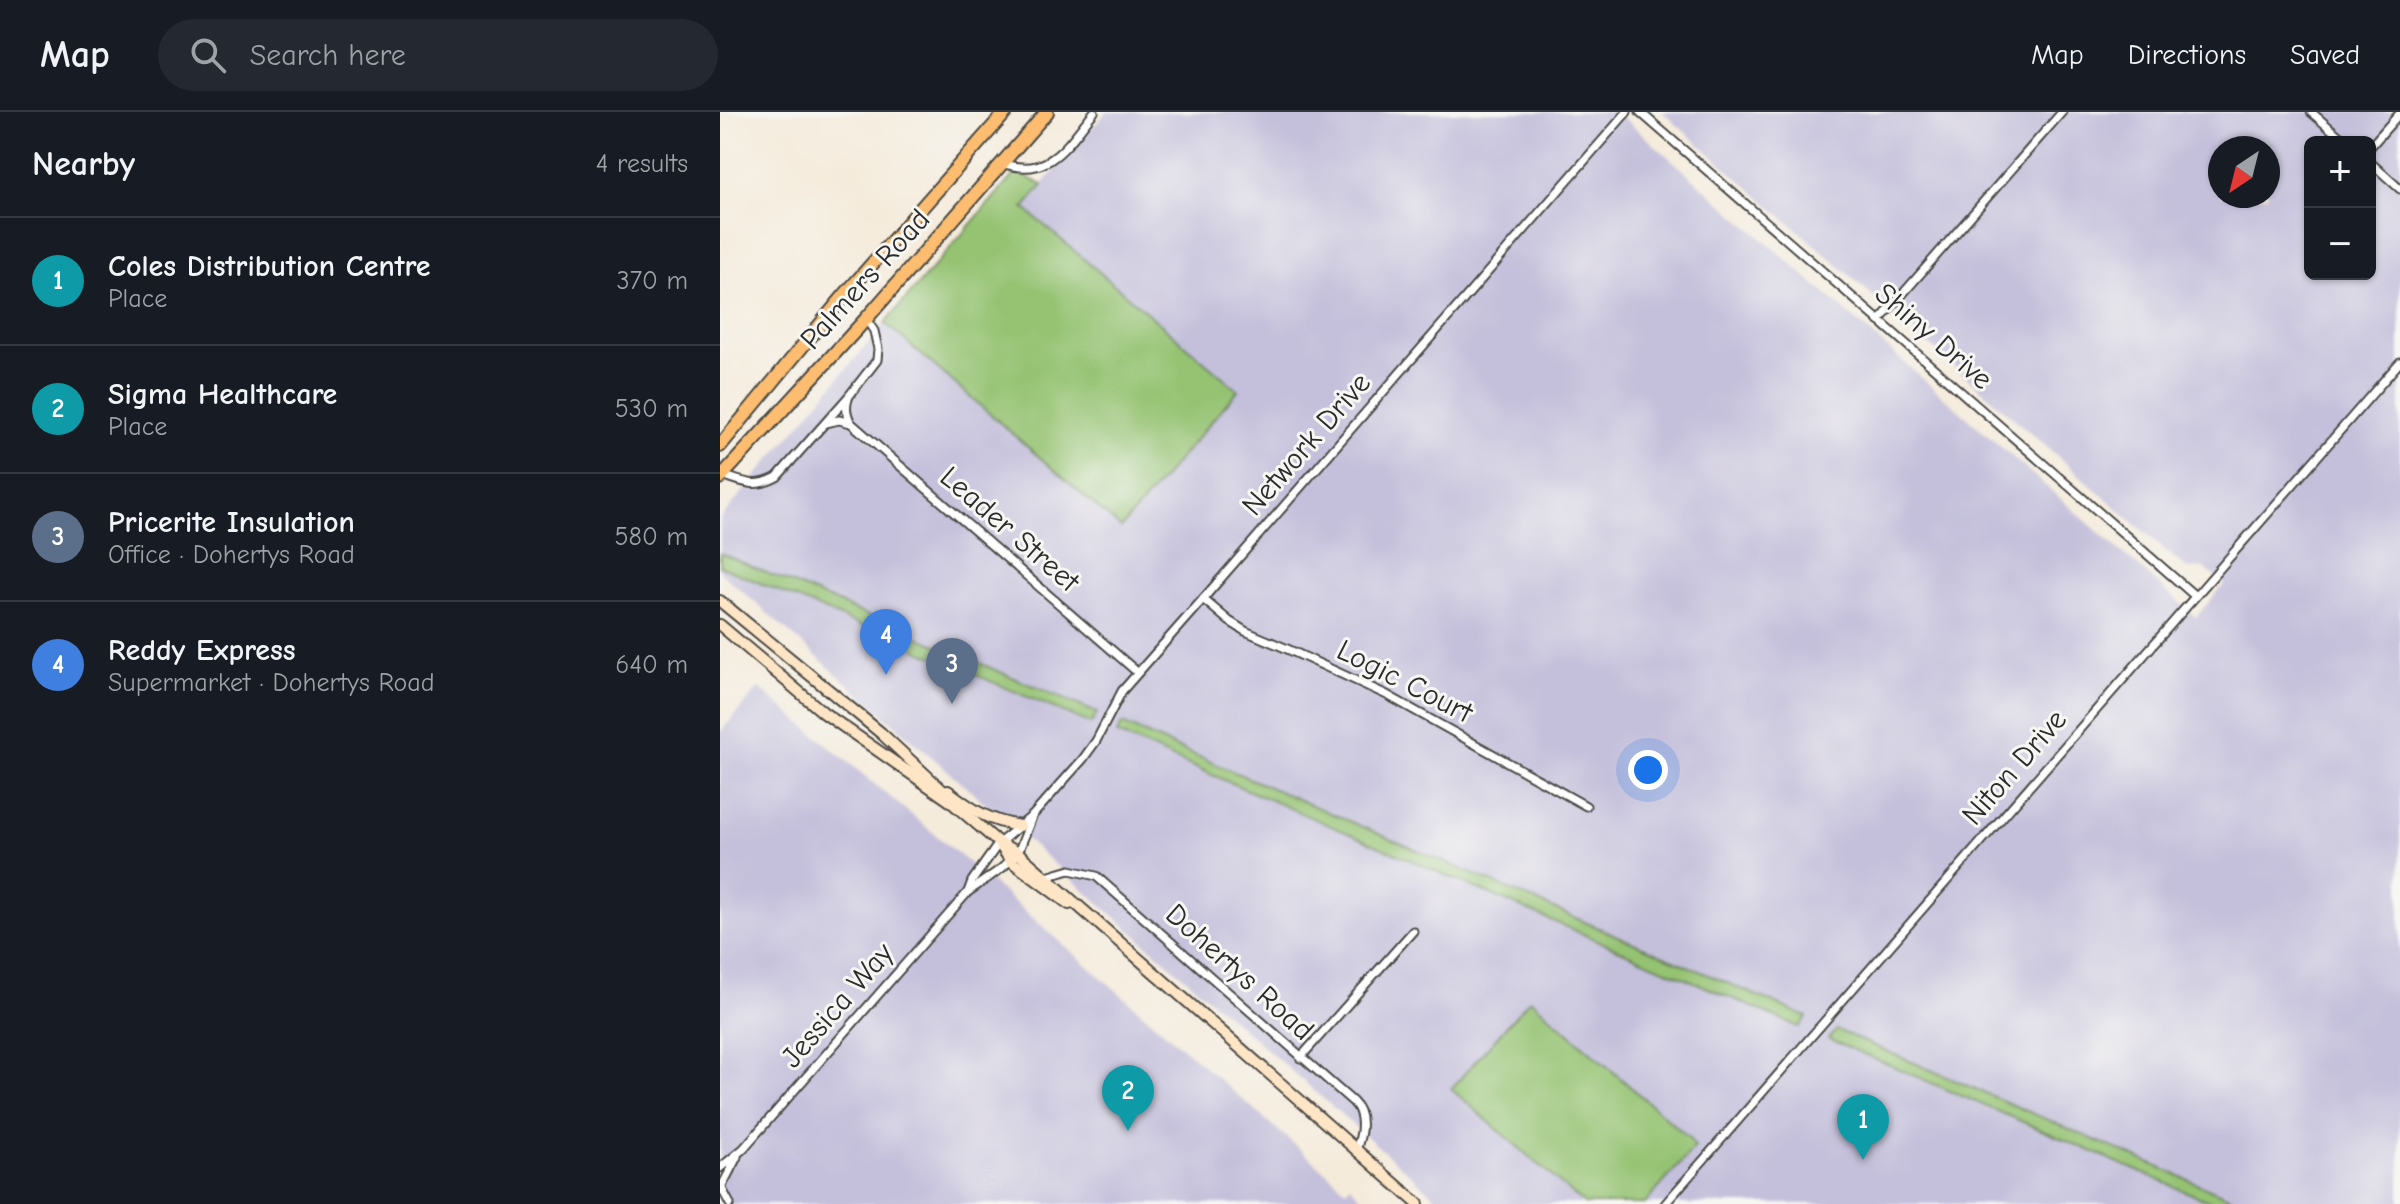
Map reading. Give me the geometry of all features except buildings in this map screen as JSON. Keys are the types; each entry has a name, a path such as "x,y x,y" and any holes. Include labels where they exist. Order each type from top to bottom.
{"highway":[{"name":"Palmers Road","path":"720,446 843,297 1006,112"},
{"name":"Palmers Road","path":"721,476 866,319 1047,112"}],"main road":[{"name":"Dohertys Road","path":"720,601 881,733 933,780 950,801"},
{"name":"Dohertys Road","path":"721,626 824,713 950,801 1092,919"},
{"path":"933,780 980,815 1020,826"},
{"name":"Dohertys Road","path":"1014,857 1046,877 1418,1204"}],"street":[{"path":"1002,163 1017,168 1041,165 1052,160 1094,112"},
{"name":"Network Drive","path":"999,843 1033,815 1089,750 1122,691 1137,672 1627,112"},
{"name":"Shiny Drive","path":"1640,112 2195,596"},
{"path":"1879,321 2062,112"},
{"path":"2311,112 2339,136"},
{"path":"2376,140 2400,113"},
{"path":"2376,167 2400,189"},
{"path":"721,476 756,485 777,477 877,360 874,331 866,319"},
{"name":"Niton Drive","path":"1665,1204 2400,362"},
{"path":"849,396 846,404 851,423"},
{"path":"825,423 839,420 851,423"},
{"name":"Leader Street","path":"851,423 1137,672"},
{"name":"Logic Court","path":"1203,599 1245,631 1387,695 1586,806"},
{"name":"Network Drive","path":"1014,857 1033,815"},
{"name":"Jessica Way","path":"968,892 972,881 999,843"},
{"name":"Jessica Way","path":"720,1168 743,1149 968,892 1014,857"},
{"name":"Dohertys Road","path":"1046,877 1070,870 1096,876 1360,1109 1362,1135 1356,1150"},
{"path":"1300,1058 1413,931"},
{"name":"Jessica Way","path":"721,1189 743,1149"},
{"path":"721,1189 730,1204"}],"shaded area":[{"path":"1106,112 1617,112 2196,617 2224,584 2204,568 2187,569 1662,112 2400,112 2400,1204 1444,1204 720,572 720,519 885,323 1121,528 1238,391 1023,207"},
{"path":"759,688 961,856 1346,1189 1350,1185 1370,1204 720,1204 720,732"}],"green space":[{"path":"1016,172 1043,185 1024,208 1238,390 1121,528 885,323"},
{"path":"720,553 1097,713 1091,724 720,566"},
{"path":"1122,724 1807,1017 1799,1027 1117,734"},
{"path":"1530,999 1689,1138 1695,1147 1645,1204 1584,1204 1451,1089"},
{"path":"1837,1030 2245,1204 2215,1204 1828,1039"}],"place":[{"name":"Reddy Express","path":"886,675"},
{"name":"Pricerite Insulation","path":"952,704"},
{"name":"Sigma Healthcare","path":"1128,1131"},
{"name":"Coles Distribution Centre","path":"1863,1160"}]}
